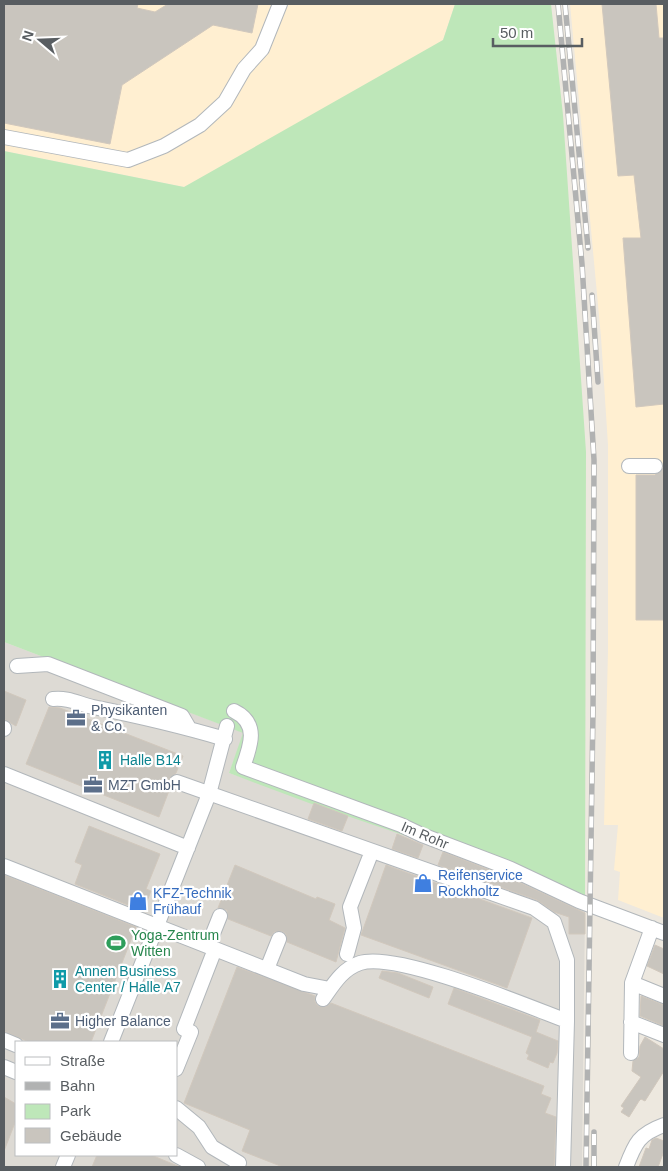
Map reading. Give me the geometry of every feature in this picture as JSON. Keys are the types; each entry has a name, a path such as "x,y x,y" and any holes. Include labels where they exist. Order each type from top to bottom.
{"street":[{"path":"4,137 128,160 164,146 200,125 225,102 244,69 262,49 280,4"},
{"path":"629,466 655,466"},
{"path":"17,666 48,664 182,716 189,728"},
{"path":"53,699 65,697 79,704 162,720 189,728 226,732 209,794 111,1041"},
{"name":"Im Rohr","path":"234,711 244,716 249,723 251,744 243,767 401,824 422,835 512,869 579,900 658,931"},
{"path":"4,774 188,848"},
{"path":"177,782 534,908 554,922 567,960 563,1167"},
{"path":"347,954 354,928 350,907 372,851"},
{"path":"4,866 268,969 327,994 337,978 360,963 386,960 432,972 567,1021"},
{"path":"178,1064 190,1032 184,1029 212,947 220,916"},
{"path":"630,1053 632,983 658,931"},
{"path":"268,969 279,939"},
{"path":"632,983 664,996"},
{"path":"631,1022 664,1035"},
{"path":"178,1110 199,1127 212,1147 239,1163"},
{"path":"626,1167 635,1142 653,1129 664,1125"},
{"path":"178,1156 198,1167"}],"shaded area":[{"path":"4,4 455,4 443,40 333,108 184,187 4,151"},
{"path":"570,4 664,4 664,918 618,900 620,872 614,870 618,825 604,825 608,650 608,445 601,337"},
{"path":"4,642 244,733 229,773 509,871 585,909 582,1167 4,1167"}],"green space":[{"path":"455,4 551,4 563,115 586,452 585,909 509,871 309,803 229,773 243,733 4,642 4,151 184,187 443,40"}],"building":[{"path":"4,4 138,4 137,8 155,12 168,4 258,4 252,33 213,25 122,85 110,144 4,123"},
{"path":"602,4 656,4 659,38 664,38 664,404 636,407 623,238 641,238 634,175 618,176"},
{"path":"663,468 664,620 636,620 636,475 655,475"},
{"path":"4,691 26,700 16,726 4,719"},
{"name":"Halle B14","path":"49,707 60,708 183,756 176,773 169,779 170,788 159,817 26,764"},
{"path":"314,803 348,816 342,831 308,819"},
{"path":"89,826 160,854 146,889 151,891 143,911 75,884 82,865 75,862"},
{"path":"397,834 423,845 418,858 392,849"},
{"path":"443,852 508,877 585,913 585,934 569,934 569,917 554,912 537,900 438,865"},
{"path":"235,865 316,899 317,897 335,904 329,920 345,928 336,962 287,942 286,934 282,931 274,932 271,936 228,919 227,910 218,908"},
{"path":"386,865 532,918 507,988 361,935"},
{"name":"Annen Business Center / Halle A7","path":"4,875 136,927 91,1041 27,1041 4,1031"},
{"path":"655,945 664,949 664,974 647,966"},
{"path":"237,967 315,996 315,1002 318,1006 326,1007 331,1003 544,1086 541,1094 551,1098 545,1113 556,1117 554,1167 283,1167 242,1151 250,1130 184,1103"},
{"path":"382,971 398,973 433,987 429,998 379,978"},
{"path":"454,988 540,1020 536,1032 558,1041 557,1053 553,1063 550,1062 548,1068 527,1059 529,1055 526,1053 532,1037 448,1004"},
{"path":"641,996 664,1005 664,1026 640,1016"},
{"path":"645,1037 664,1049 664,1071 645,1101 641,1099 639,1101 629,1117 621,1112 624,1108 621,1106 641,1077 632,1071 633,1061 639,1057 640,1046"},
{"path":"4,1097 15,1103 15,1123 4,1151"},
{"path":"656,1138 664,1141 664,1151 658,1167 639,1167 646,1148 649,1149 652,1140"},
{"path":"97,1156 153,1156 180,1167 92,1167"}],"railway":[{"path":"558,4 582,264 594,460 593,711 586,1167"},
{"path":"565,4 588,248"},
{"path":"592,295 598,382"},
{"path":"594,1132 594,1167"}],"place":[{"name":"Physikanten & Co.","path":"76,718"},
{"name":"Halle B14","path":"105,760"},
{"name":"MZT GmbH","path":"93,785"},
{"name":"Reifenservice Rockholtz","path":"423,883"},
{"name":"KFZ-Technik Frühauf","path":"138,901"},
{"name":"Yoga-Zentrum Witten","path":"116,943"},
{"name":"Annen Business Center / Halle A7","path":"60,979"},
{"name":"Higher Balance","path":"60,1021"}]}
